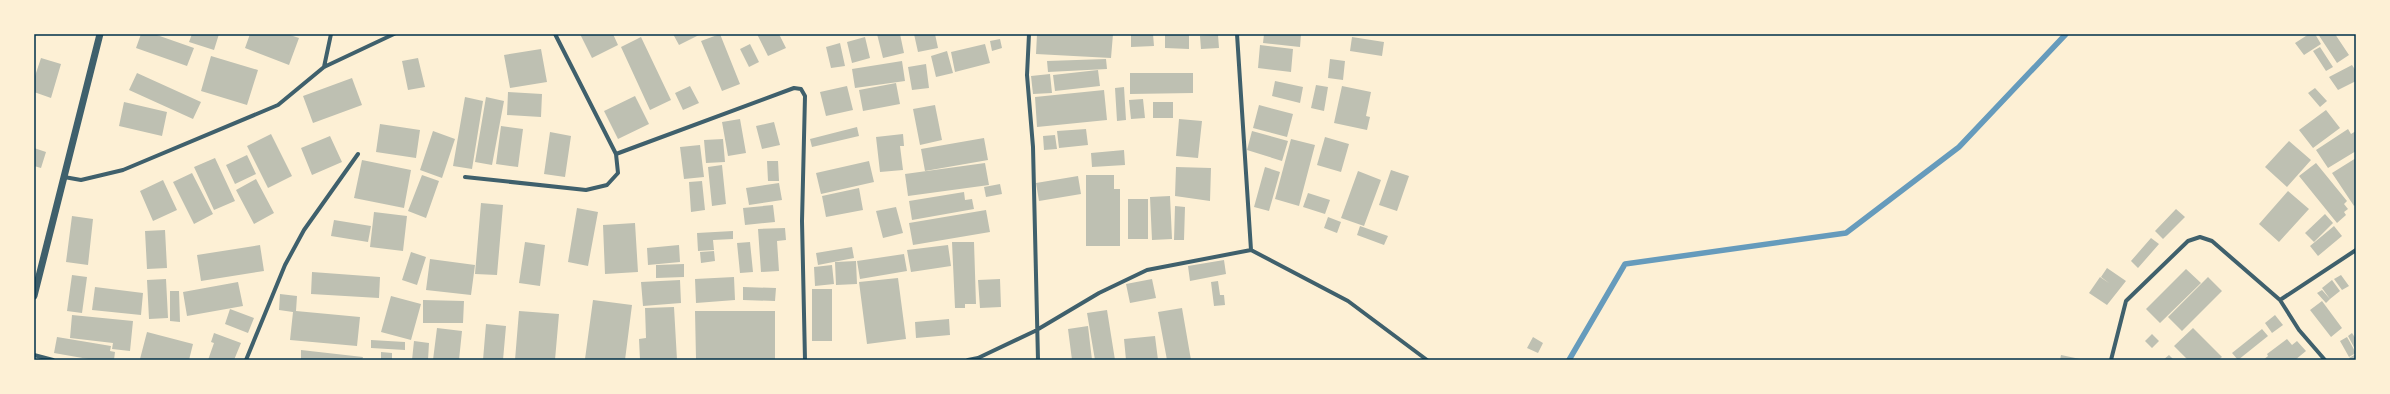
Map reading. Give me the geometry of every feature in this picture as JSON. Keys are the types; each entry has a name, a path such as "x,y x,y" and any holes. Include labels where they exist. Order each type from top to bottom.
{"street":[{"path":"34,296 100,34"},
{"path":"324,67 331,34"},
{"path":"64,177 81,180 123,170 278,105 324,67 394,34"},
{"path":"465,177 586,190 608,185 618,173 616,154 555,34"},
{"path":"1029,34 1028,75 1033,147 1036,331 1038,360"},
{"path":"1237,34 1251,250"},
{"path":"616,154 794,88 801,89 805,96 802,221 805,360"},
{"path":"246,360 285,265 304,230 358,154"},
{"path":"2111,360 2126,301 2188,241 2200,237 2212,241 2280,300 2299,330 2325,360"},
{"path":"968,360 978,358 1036,331 1099,293 1147,270 1251,250 1348,301 1427,360"},
{"path":"2280,300 2356,250"},
{"path":"34,355 53,360"}],"building":[{"path":"141,34 154,34 194,48 187,66 136,48"},
{"path":"192,34 219,34 214,50 189,42"},
{"path":"250,34 287,34 299,38 289,65 245,48"},
{"path":"580,34 613,34 618,45 592,58"},
{"path":"673,34 701,34 679,45"},
{"path":"720,34 740,84 722,91 701,41"},
{"path":"757,34 779,34 786,48 768,56"},
{"path":"877,34 900,34 904,53 883,58"},
{"path":"914,34 935,34 938,48 918,52"},
{"path":"1037,34 1113,34 1111,58 1036,54"},
{"path":"1131,34 1153,34 1154,46 1131,47"},
{"path":"1165,34 1189,34 1189,49 1165,48"},
{"path":"1264,34 1301,34 1300,47 1263,43"},
{"path":"2309,34 2315,34 2321,44 2304,55 2295,43"},
{"path":"2318,34 2335,34 2349,55 2337,63"},
{"path":"1218,35 1219,48 1201,49 1200,36"},
{"path":"641,37 671,100 650,110 621,47"},
{"path":"865,37 870,58 852,63 847,42"},
{"path":"1352,37 1384,42 1382,56 1350,51"},
{"path":"1000,39 1002,48 992,51 990,41"},
{"path":"840,43 845,66 831,68 826,47"},
{"path":"750,44 759,62 749,67 740,49"},
{"path":"985,44 990,63 955,72 951,52"},
{"path":"1260,45 1293,49 1291,72 1258,68"},
{"path":"2320,47 2333,67 2326,71 2313,51"},
{"path":"541,49 547,82 510,88 504,55"},
{"path":"947,51 953,73 936,77 931,56"},
{"path":"211,56 258,70 247,105 201,91"},
{"path":"41,58 61,64 51,98 34,92 34,79"},
{"path":"418,58 425,87 408,90 402,61"},
{"path":"1106,59 1107,69 1048,72 1047,61"},
{"path":"1330,59 1345,61 1343,80 1328,78"},
{"path":"902,61 905,81 855,88 852,69"},
{"path":"926,64 929,88 912,90 908,67"},
{"path":"2352,65 2356,71 2356,81 2338,90 2329,77"},
{"path":"1098,70 1100,86 1055,91 1053,75"},
{"path":"137,73 201,102 193,119 129,90"},
{"path":"1130,73 1193,73 1193,93 1130,94"},
{"path":"1050,74 1052,93 1033,94 1031,76"},
{"path":"352,78 362,105 313,123 303,96"},
{"path":"1275,81 1303,87 1300,103 1272,96"},
{"path":"896,83 900,104 863,111 859,90"},
{"path":"1316,85 1328,87 1324,111 1311,108"},
{"path":"690,86 699,103 683,110 675,93"},
{"path":"847,86 853,110 826,116 820,92"},
{"path":"1342,86 1371,92 1366,116 1370,117 1367,130 1334,123"},
{"path":"1124,87 1126,120 1117,121 1115,88"},
{"path":"2315,88 2327,101 2320,107 2308,93"},
{"path":"1104,90 1107,120 1037,127 1035,97"},
{"path":"508,92 542,94 541,117 507,115"},
{"path":"635,96 649,124 618,139 604,111"},
{"path":"465,97 483,101 472,169 453,166"},
{"path":"486,97 504,101 492,165 475,162"},
{"path":"1143,99 1145,118 1131,119 1129,100"},
{"path":"124,102 167,112 162,136 119,126"},
{"path":"1153,102 1173,102 1173,118 1153,118"},
{"path":"935,105 942,140 920,145 913,109"},
{"path":"1259,105 1293,114 1287,137 1253,128"},
{"path":"2326,110 2340,128 2313,148 2299,130"},
{"path":"740,119 746,153 728,156 722,122"},
{"path":"1179,119 1202,121 1198,158 1176,156"},
{"path":"774,122 780,145 762,149 756,126"},
{"path":"380,124 420,130 416,158 376,152"},
{"path":"501,126 523,129 518,167 496,164"},
{"path":"857,127 859,136 812,147 810,139"},
{"path":"1086,129 1088,145 1059,148 1057,131"},
{"path":"2348,129 2351,134 2356,131 2356,151 2328,168 2316,150"},
{"path":"433,131 455,139 442,178 420,170"},
{"path":"1252,131 1288,141 1282,161 1247,150"},
{"path":"550,132 571,136 565,177 544,174"},
{"path":"271,134 292,176 268,188 247,146"},
{"path":"903,134 904,146 900,146 903,170 880,172 876,137"},
{"path":"1055,135 1057,149 1044,150 1043,136"},
{"path":"330,136 342,162 312,175 301,148"},
{"path":"1325,137 1349,144 1341,172 1317,165"},
{"path":"984,138 988,160 925,171 921,149"},
{"path":"723,139 725,162 706,163 704,140"},
{"path":"1291,139 1315,145 1299,206 1275,199"},
{"path":"2289,141 2311,160 2287,187 2265,167"},
{"path":"700,145 704,177 684,179 680,147"},
{"path":"34,148 46,152 41,168 34,166"},
{"path":"1124,150 1125,165 1092,167 1091,153"},
{"path":"247,155 256,174 235,184 226,165"},
{"path":"215,158 235,201 214,210 194,167"},
{"path":"2356,158 2356,204 2354,206 2332,173"},
{"path":"362,160 411,170 404,208 354,198"},
{"path":"767,161 778,161 779,181 768,181"},
{"path":"869,161 874,182 821,194 816,173"},
{"path":"985,163 989,185 908,196 905,174"},
{"path":"2316,163 2347,201 2344,204 2348,209 2344,212 2346,215 2337,223 2299,176"},
{"path":"722,165 726,204 712,206 708,167"},
{"path":"1176,167 1211,168 1210,201 1175,196"},
{"path":"1265,167 1280,172 1269,211 1254,207"},
{"path":"1391,170 1409,176 1397,211 1379,205"},
{"path":"1358,171 1381,180 1364,226 1341,218"},
{"path":"192,173 213,214 194,224 173,182"},
{"path":"422,175 439,181 426,218 408,211"},
{"path":"1086,175 1114,175 1114,189 1120,189 1120,246 1086,246"},
{"path":"1078,176 1081,194 1039,201 1036,183"},
{"path":"256,179 274,213 254,224 236,190"},
{"path":"163,180 177,210 153,221 140,191"},
{"path":"702,181 705,210 691,212 689,182"},
{"path":"779,183 782,200 749,205 746,188"},
{"path":"1000,184 1002,194 986,197 984,187"},
{"path":"859,188 863,210 826,217 822,196"},
{"path":"2288,191 2309,209 2279,242 2259,224"},
{"path":"964,192 965,200 972,199 974,209 912,220 909,201"},
{"path":"1308,193 1330,200 1325,214 1303,207"},
{"path":"1170,196 1172,239 1152,240 1150,197"},
{"path":"1128,199 1148,199 1148,239 1128,239"},
{"path":"481,203 503,205 497,275 475,274"},
{"path":"773,205 775,222 745,225 743,208"},
{"path":"1175,206 1185,207 1184,240 1174,240"},
{"path":"896,207 903,233 883,238 876,211"},
{"path":"577,208 598,212 588,266 568,262"},
{"path":"2176,209 2185,217 2163,239 2155,231"},
{"path":"986,210 990,232 913,245 909,223"},
{"path":"374,212 407,216 403,251 370,247"},
{"path":"2325,214 2333,223 2314,242 2305,233"},
{"path":"72,216 93,219 88,265 66,262"},
{"path":"1328,217 1341,222 1337,233 1324,228"},
{"path":"334,220 371,226 368,242 331,236"},
{"path":"635,223 638,272 605,274 603,225"},
{"path":"1360,226 1388,236 1384,245 1357,235"},
{"path":"2334,226 2342,236 2318,256 2310,246"},
{"path":"785,228 786,240 777,241 779,271 761,272 758,229"},
{"path":"165,230 167,268 147,269 145,231"},
{"path":"733,231 733,239 713,240 714,250 698,251 697,233"},
{"path":"2151,238 2159,244 2138,268 2131,261"},
{"path":"525,242 545,245 540,286 519,283"},
{"path":"750,242 753,272 740,273 737,243"},
{"path":"952,242 974,242 976,304 965,304 965,308 955,308"},
{"path":"260,245 264,271 201,281 197,255"},
{"path":"679,245 680,262 648,265 647,248"},
{"path":"948,245 951,266 911,272 907,250"},
{"path":"852,247 854,258 818,265 816,253"},
{"path":"714,251 715,261 701,263 700,252"},
{"path":"411,252 426,257 417,285 402,280"},
{"path":"904,254 907,271 860,279 857,261"},
{"path":"430,259 475,265 471,295 426,290"},
{"path":"1224,260 1226,274 1190,281 1188,266"},
{"path":"856,261 857,284 836,285 835,262"},
{"path":"684,264 684,277 656,278 656,265"},
{"path":"832,265 834,284 815,286 814,267"},
{"path":"2107,268 2126,281 2107,305 2089,293 2100,277 2109,283 2101,277"},
{"path":"2186,269 2201,283 2160,323 2146,309"},
{"path":"312,272 380,277 379,298 311,294"},
{"path":"72,275 87,277 82,313 67,311"},
{"path":"2341,275 2349,286 2342,290 2334,279"},
{"path":"734,277 735,300 696,303 695,279"},
{"path":"2208,277 2222,291 2182,331 2168,317"},
{"path":"898,278 906,339 867,344 859,282"},
{"path":"166,279 168,318 149,319 147,280"},
{"path":"1000,279 1001,307 980,308 978,280"},
{"path":"1152,279 1156,298 1130,303 1126,284"},
{"path":"680,280 681,303 643,306 641,282"},
{"path":"2332,280 2340,291 2330,299 2322,288"},
{"path":"1218,281 1220,295 1224,295 1225,305 1214,306 1211,282"},
{"path":"238,282 243,306 187,316 183,292"},
{"path":"95,287 143,293 141,315 92,310"},
{"path":"743,287 776,288 775,301 743,300"},
{"path":"812,289 832,289 832,341 812,341"},
{"path":"2322,290 2330,299 2326,303 2317,293"},
{"path":"170,291 179,291 180,322 170,321"},
{"path":"280,294 297,296 296,311 360,317 357,346 290,340 293,312 279,310"},
{"path":"391,296 421,304 411,340 381,332"},
{"path":"423,300 464,301 463,323 423,323"},
{"path":"593,300 632,305 625,360 585,359"},
{"path":"2322,301 2342,328 2331,337 2310,310"},
{"path":"674,307 677,360 640,360 639,339 646,338 645,308"},
{"path":"1182,308 1191,360 1167,360 1158,312"},
{"path":"230,309 254,318 248,333 225,324"},
{"path":"1107,310 1115,360 1095,360 1087,313"},
{"path":"519,311 559,314 555,360 515,360"},
{"path":"695,311 775,311 775,359 696,359"},
{"path":"72,315 133,321 130,351 112,349 113,343 70,338"},
{"path":"2275,315 2283,325 2272,333 2265,323"},
{"path":"949,319 950,335 916,338 915,322"},
{"path":"486,324 506,326 503,360 483,360"},
{"path":"1088,326 1092,360 1072,360 1068,329"},
{"path":"437,328 462,331 459,360 433,360"},
{"path":"2193,328 2222,357 2218,360 2188,360 2174,346"},
{"path":"2262,329 2268,336 2238,360 2232,353"},
{"path":"147,332 193,344 189,360 140,359"},
{"path":"214,333 241,343 234,360 208,360 214,343 211,342"},
{"path":"2352,333 2356,339 2356,351 2348,336"},
{"path":"2152,334 2159,341 2152,348 2145,341"},
{"path":"1155,336 1158,360 1126,360 1124,339"},
{"path":"57,337 111,346 110,351 115,352 114,360 94,360 54,353"},
{"path":"1533,337 1543,343 1538,353 1527,348"},
{"path":"2347,337 2356,353 2349,357 2340,341"},
{"path":"2287,339 2292,345 2297,341 2306,351 2295,360 2263,360 2268,356 2267,354"},
{"path":"371,340 405,342 405,350 371,348"},
{"path":"414,341 429,343 428,360 412,360"},
{"path":"301,350 363,357 362,360 301,360"},
{"path":"381,352 392,353 392,360 381,360"},
{"path":"2356,354 2356,360 2350,360 2349,358"},
{"path":"2061,355 2080,359 2080,360 2060,360"},
{"path":"2169,355 2174,360 2163,360"}],"waterway":[{"path":"1569,360 1625,264 1846,233 1959,147 2066,34"}]}
